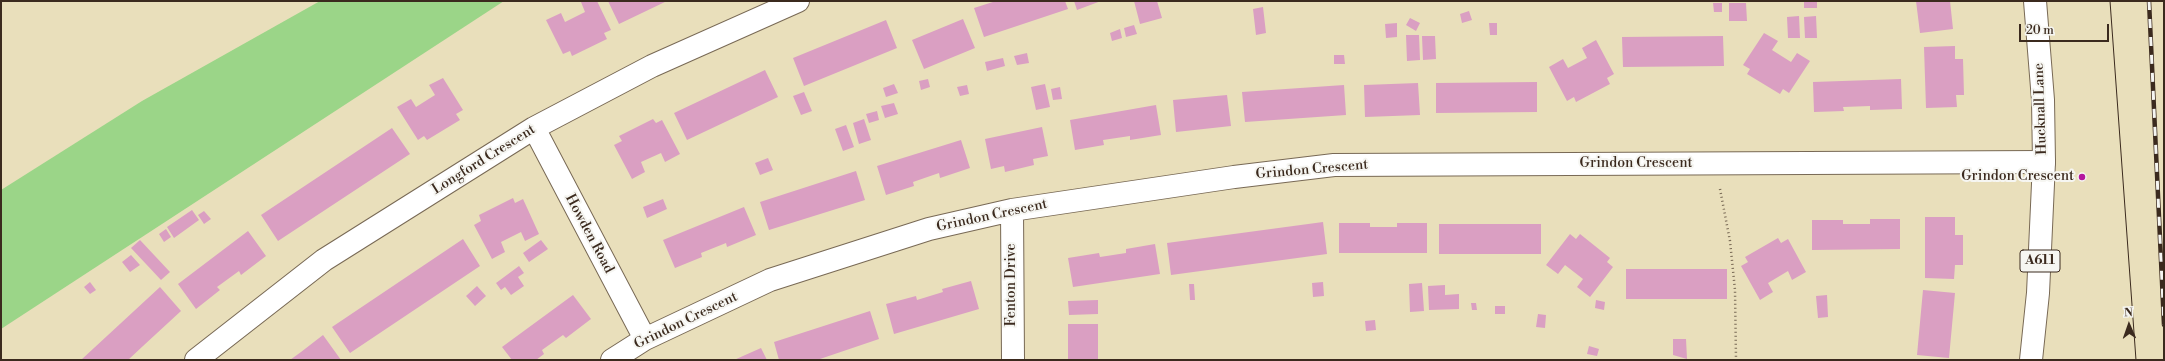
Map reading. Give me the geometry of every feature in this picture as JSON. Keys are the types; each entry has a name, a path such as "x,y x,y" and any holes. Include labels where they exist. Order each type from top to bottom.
{"street":[{"name":"Longford Crescent","path":"196,360 324,260 534,128 652,66 798,1"},
{"name":"Hucknall Lane","path":"2031,360 2038,293 2044,162 2043,100 2035,1"},
{"name":"Howden Road","path":"534,128 645,339"},
{"name":"Grindon Crescent","path":"612,360 645,339 770,280 929,229 1012,210 1234,177 1334,165 2044,162"},
{"name":"Fenton Drive","path":"1012,210 1012,360"}],"path":[{"path":"1714,163 1730,241 1735,290 1736,360"}],"green space":[{"path":"320,1 504,1 1,329 1,190 142,101"}],"building":[{"path":"597,1 611,30 604,33 607,39 572,56 570,51 563,54 546,20 561,13 565,22 585,12 581,2"},
{"path":"608,1 667,1 619,24"},
{"path":"996,1 1065,1 1068,9 984,37 974,8"},
{"path":"1074,1 1101,1 1077,10"},
{"path":"1134,1 1157,1 1162,18 1140,24"},
{"path":"1804,1 1817,1 1817,8 1804,8"},
{"path":"1916,1 1950,1 1953,29 1920,33"},
{"path":"1713,3 1722,3 1722,12 1714,12"},
{"path":"1729,3 1746,3 1747,21 1729,21"},
{"path":"1263,7 1266,33 1256,35 1253,9"},
{"path":"1469,11 1472,20 1462,23 1460,14"},
{"path":"1799,16 1800,38 1788,38 1787,17"},
{"path":"1816,16 1817,38 1805,38 1804,17"},
{"path":"1410,18 1420,23 1416,31 1406,25"},
{"path":"963,19 975,48 924,69 912,40"},
{"path":"886,20 897,48 804,86 793,58"},
{"path":"1397,23 1397,37 1386,38 1385,24"},
{"path":"1489,23 1497,23 1497,35 1490,35"},
{"path":"1134,25 1137,34 1126,37 1124,28"},
{"path":"1120,29 1122,38 1112,41 1110,33"},
{"path":"1764,33 1778,41 1772,50 1791,62 1797,53 1810,61 1789,93 1783,89 1780,94 1747,74 1750,69 1743,65"},
{"path":"1406,35 1419,35 1420,60 1407,61"},
{"path":"1422,36 1435,36 1436,59 1423,60"},
{"path":"1723,36 1724,66 1623,67 1622,37"},
{"path":"1596,40 1614,74 1607,78 1610,84 1576,102 1574,97 1567,101 1549,67 1563,59 1568,68 1587,58 1582,48"},
{"path":"1955,46 1955,59 1963,59 1964,95 1956,95 1957,107 1926,108 1924,47"},
{"path":"1027,53 1029,63 1017,65 1014,56"},
{"path":"1334,55 1344,55 1345,64 1334,64"},
{"path":"1003,58 1005,66 987,71 985,62"},
{"path":"765,70 778,97 687,140 674,113"},
{"path":"443,78 463,110 456,114 460,120 427,140 424,136 418,140 397,107 411,99 416,107 435,95 429,85"},
{"path":"928,79 930,87 921,90 919,81"},
{"path":"1901,79 1902,109 1870,110 1870,106 1843,107 1844,111 1814,112 1813,82"},
{"path":"1537,82 1537,112 1436,113 1436,83"},
{"path":"1418,83 1420,115 1365,117 1364,85"},
{"path":"894,84 898,93 886,97 883,88"},
{"path":"1045,84 1050,107 1036,110 1031,87"},
{"path":"967,85 969,94 960,96 957,87"},
{"path":"1344,85 1346,115 1245,122 1242,92"},
{"path":"1060,87 1062,99 1053,100 1051,89"},
{"path":"804,92 812,111 801,115 793,96"},
{"path":"1227,95 1231,126 1176,132 1173,100"},
{"path":"894,103 898,114 885,118 881,106"},
{"path":"1156,105 1161,135 1130,140 1130,136 1103,140 1104,145 1075,150 1070,120"},
{"path":"877,111 879,120 869,123 866,114"},
{"path":"653,119 656,123 662,120 680,154 665,162 661,153 641,162 645,172 632,179 614,145 622,141 619,136"},
{"path":"864,119 871,140 859,144 853,123"},
{"path":"846,125 854,147 843,151 835,129"},
{"path":"1042,127 1048,156 1033,159 1034,165 1005,172 1004,166 991,169 985,139"},
{"path":"392,128 410,154 278,241 261,215"},
{"path":"961,140 970,168 940,178 939,173 913,182 914,186 886,195 877,166"},
{"path":"768,158 773,170 760,175 755,163"},
{"path":"856,171 865,200 769,230 760,202"},
{"path":"513,198 515,203 523,199 539,234 525,241 521,232 501,242 505,252 492,259 474,225 481,221 479,215"},
{"path":"663,199 667,209 647,218 643,207"},
{"path":"744,207 756,235 727,247 726,243 701,253 702,257 675,268 663,240"},
{"path":"192,210 199,220 174,238 167,227"},
{"path":"204,211 211,219 204,224 198,215"},
{"path":"1925,217 1955,217 1955,235 1963,235 1963,265 1955,265 1954,279 1925,278"},
{"path":"1870,219 1900,219 1900,249 1812,250 1812,220 1843,220 1843,224 1870,224"},
{"path":"1323,222 1327,254 1171,275 1167,243"},
{"path":"1339,223 1370,223 1370,227 1397,227 1397,223 1427,223 1427,253 1339,253"},
{"path":"1439,224 1541,224 1541,254 1439,254"},
{"path":"166,229 171,237 164,242 159,234"},
{"path":"248,231 266,256 241,275 239,271 217,287 220,290 196,309 178,284"},
{"path":"1570,234 1576,239 1580,234 1610,258 1607,262 1613,267 1590,297 1577,287 1583,279 1565,265 1558,274 1546,265"},
{"path":"1778,238 1781,243 1788,239 1806,272 1792,280 1788,271 1768,283 1773,292 1760,300 1741,266 1748,262 1745,257"},
{"path":"463,239 480,266 350,353 332,327"},
{"path":"140,240 170,272 161,280 131,248"},
{"path":"541,240 548,249 529,262 523,253"},
{"path":"1155,244 1160,274 1073,287 1068,258 1099,253 1100,257 1126,253 1126,249"},
{"path":"131,255 140,265 130,272 122,262"},
{"path":"519,266 524,273 518,277 524,286 511,295 505,287 501,290 496,283"},
{"path":"1626,269 1727,269 1727,299 1626,299"},
{"path":"971,281 979,309 894,334 886,304 916,296 917,300 943,292 942,289"},
{"path":"90,282 96,290 90,294 84,287"},
{"path":"1323,282 1324,296 1313,297 1312,283"},
{"path":"1422,283 1424,311 1410,312 1409,284"},
{"path":"1189,284 1194,284 1195,300 1190,300"},
{"path":"1445,285 1445,295 1459,294 1459,309 1429,310 1428,286"},
{"path":"477,286 486,296 475,306 466,296"},
{"path":"160,287 181,311 128,360 81,360"},
{"path":"1923,290 1955,293 1949,358 1917,355"},
{"path":"573,295 591,319 566,338 563,335 542,350 544,354 536,360 512,360 502,347"},
{"path":"1827,295 1828,317 1818,318 1816,296"},
{"path":"1098,300 1098,314 1069,315 1068,301"},
{"path":"1596,300 1605,302 1604,310 1595,308"},
{"path":"1471,303 1476,303 1477,310 1472,310"},
{"path":"1495,306 1505,306 1505,314 1495,314"},
{"path":"870,311 879,339 817,360 779,360 774,342"},
{"path":"1538,314 1546,315 1545,328 1536,327"},
{"path":"1375,320 1376,330 1366,331 1365,321"},
{"path":"1068,324 1098,324 1098,360 1068,360"},
{"path":"323,335 341,360 290,360 301,352"},
{"path":"1673,339 1686,339 1687,359 1673,355"},
{"path":"1589,346 1599,349 1597,356 1587,354"},
{"path":"761,348 767,360 734,360"}],"tram line":[{"path":"2110,1 2136,360"}],"railway":[{"path":"2149,1 2164,325"}],"place":[{"name":"Grindon Crescent","path":"2082,177"}]}
